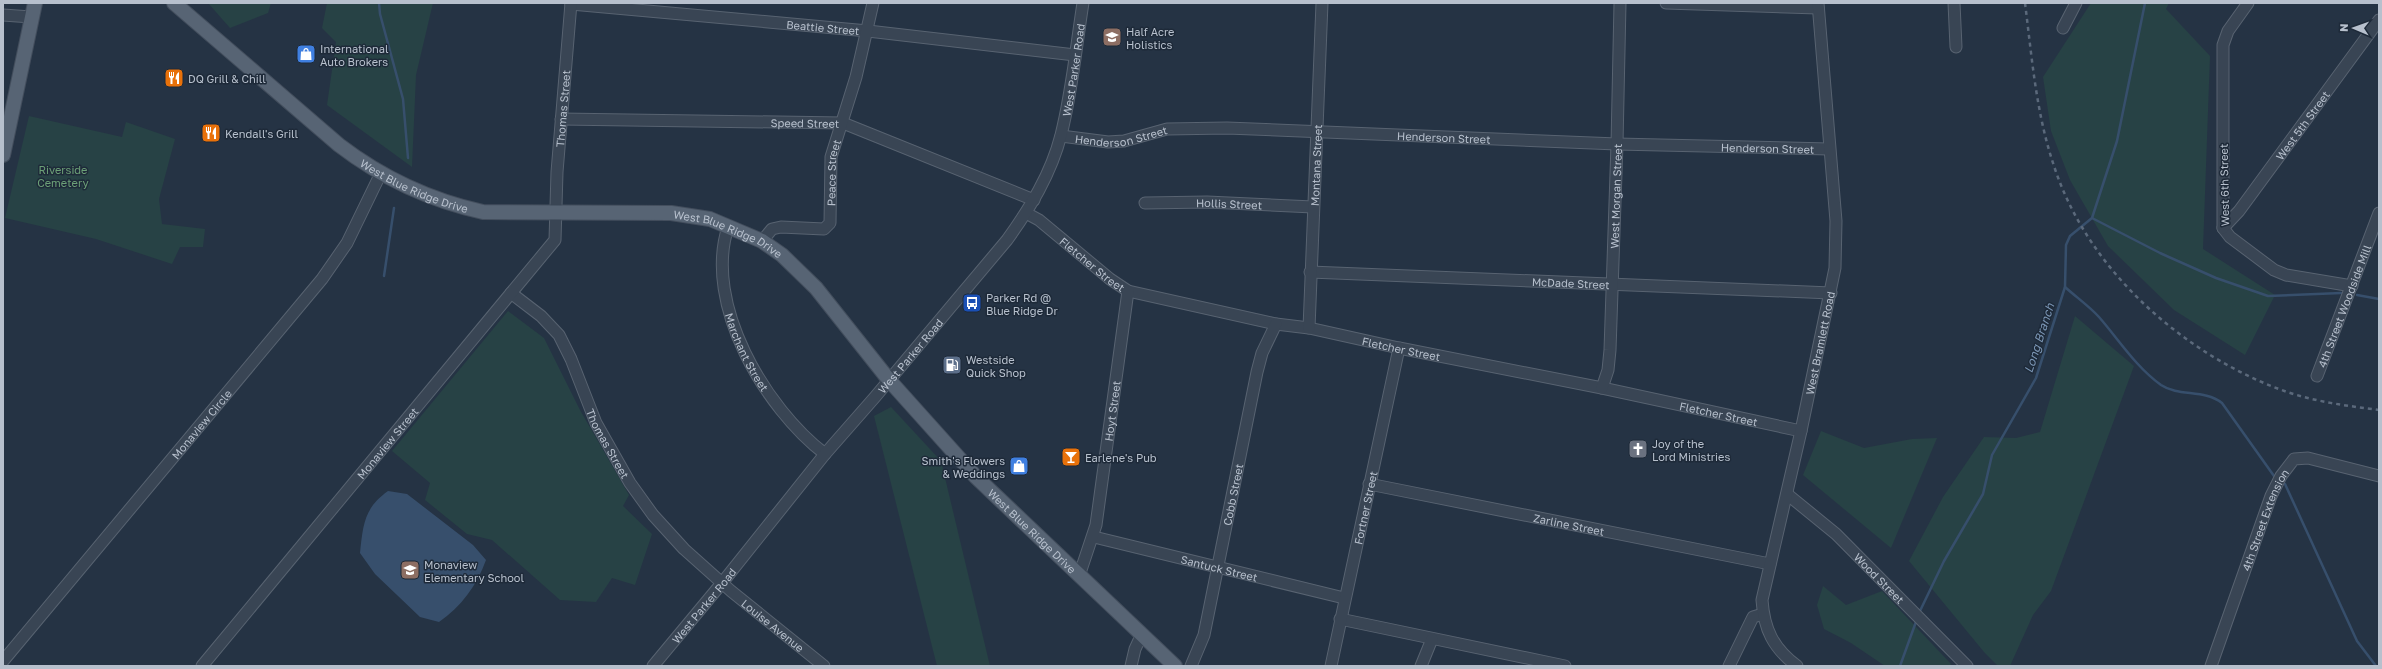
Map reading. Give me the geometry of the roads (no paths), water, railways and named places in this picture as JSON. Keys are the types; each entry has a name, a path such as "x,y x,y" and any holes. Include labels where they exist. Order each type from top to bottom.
{"main road":[{"path":"4,148 35,3"},
{"name":"West Blue Ridge Drive","path":"176,4 339,145 381,173 420,193 461,207 483,212 671,213 710,219 762,241 802,273 889,380 976,477 1141,636 1175,666"}],"street":[{"name":"Peace Street","path":"762,241 772,229 780,227 819,229 827,226 831,218 831,157 843,122 868,31 873,3"},
{"name":"West Parker Road","path":"652,666 722,583 825,454 1007,240 1026,213 1049,170 1061,136 1083,3"},
{"name":"Montana Street","path":"1309,328 1310,272 1322,3"},
{"name":"West Morgan Street","path":"1602,388 1608,370 1610,350 1618,144 1620,3"},
{"path":"1666,3 1818,5"},
{"path":"1954,3 1956,47"},
{"path":"2063,28 2076,3"},
{"name":"West 6th Street","path":"2248,3 2228,31 2223,50 2223,228 2230,237 2274,270 2286,275 2352,286"},
{"name":"Beattie Street","path":"571,4 868,31 1075,55"},
{"name":"Thomas Street","path":"555,213 571,4"},
{"name":"West Bramlett Road","path":"1797,666 1772,642 1766,628 1762,600 1787,494 1831,292 1836,238 1818,5"},
{"path":"3,15 31,17"},
{"name":"West 5th Street","path":"2223,228 2239,211 2379,20"},
{"name":"Speed Street","path":"561,119 843,122 1034,200"},
{"name":"Henderson Street","path":"1061,136 1108,142 1179,128 1618,144 1829,149"},
{"name":"Monaview Circle","path":"3,662 322,279 347,243 381,173"},
{"name":"Hollis Street","path":"1145,203 1208,202 1313,207"},
{"name":"Monaview Street","path":"202,666 555,240 555,213"},
{"name":"Fletcher Street","path":"1026,213 1039,220 1110,280 1128,291 1276,324 1309,328 1398,348 1602,388 1801,431"},
{"name":"4th Street Woodside Mill","path":"2317,376 2379,213"},
{"name":"Marchant Street","path":"728,226 722,245 722,266 728,304 742,344 772,401 785,416 825,454"},
{"name":"McDade Street","path":"1310,272 1831,292"},
{"name":"Hoyt Street","path":"1079,576 1094,537 1128,291"},
{"name":"Thomas Street","path":"511,293 541,316 559,336 571,359 596,423 614,457 653,515 684,549 722,583"},
{"name":"Cobb Street","path":"1191,666 1204,634 1257,372 1262,353 1276,324"},
{"name":"Fortner Street","path":"1331,666 1344,598 1398,348"},
{"name":"4th Street Extension","path":"2210,666 2272,496 2290,462 2297,458 2308,458 2379,476"},
{"name":"Zarline Street","path":"1369,484 1770,564"},
{"name":"Wood Street","path":"1787,494 1836,534 1967,666"},
{"name":"Santuck Street","path":"1094,537 1344,598"},
{"name":"Louise Avenue","path":"722,583 824,666"},
{"path":"1729,666 1753,617 1763,614"},
{"path":"1340,619 1565,666"},
{"path":"1131,666 1141,636"},
{"path":"1421,666 1432,639"},
{"path":"3,662 7,666"}],"water":[{"path":"388,491 407,494 473,545 486,560 478,578 467,595 454,610 439,622 420,617 375,574 360,553 362,534 369,511 380,497"}],"waterway":[{"path":"379,3 380,14 403,99 408,158"},
{"name":"Long Branch","path":"1919,613 1944,561 1983,494 1992,455 2036,378 2065,287 2066,245 2070,236 2092,218 2117,141 2145,3"},
{"path":"384,276 394,208"},
{"path":"2092,218 2160,253 2216,278 2268,296 2341,293"},
{"path":"2065,287 2095,313 2136,362 2161,385 2176,391 2207,396 2222,403 2274,476"},
{"path":"2357,295 2379,299"},
{"path":"2285,484 2357,641 2376,666"},
{"name":"Long Branch","path":"1900,666 1917,619"}],"railway":[{"path":"2025,3 2039,106 2054,166 2070,204 2090,241 2116,274 2145,305 2177,332 2212,356 2249,376 2287,392 2321,401 2379,410"}],"place":[{"name":"Half Acre Holistics","path":"1112,37"},
{"name":"International Auto Brokers","path":"306,54"},
{"name":"DQ Grill & Chill","path":"174,78"},
{"name":"Kendall's Grill","path":"211,133"},
{"name":"Parker Rd @ Blue Ridge Dr","path":"972,303"},
{"name":"Westside Quick Shop","path":"952,365"},
{"name":"Joy of the Lord Ministries","path":"1638,449"},
{"name":"Earlene's Pub","path":"1071,457"},
{"name":"Smith's Flowers & Weddings","path":"1019,466"},
{"name":"Monaview Elementary School","path":"410,570"}],"park label":[{"name":"Riverside Cemetery","path":"63,175"}]}
